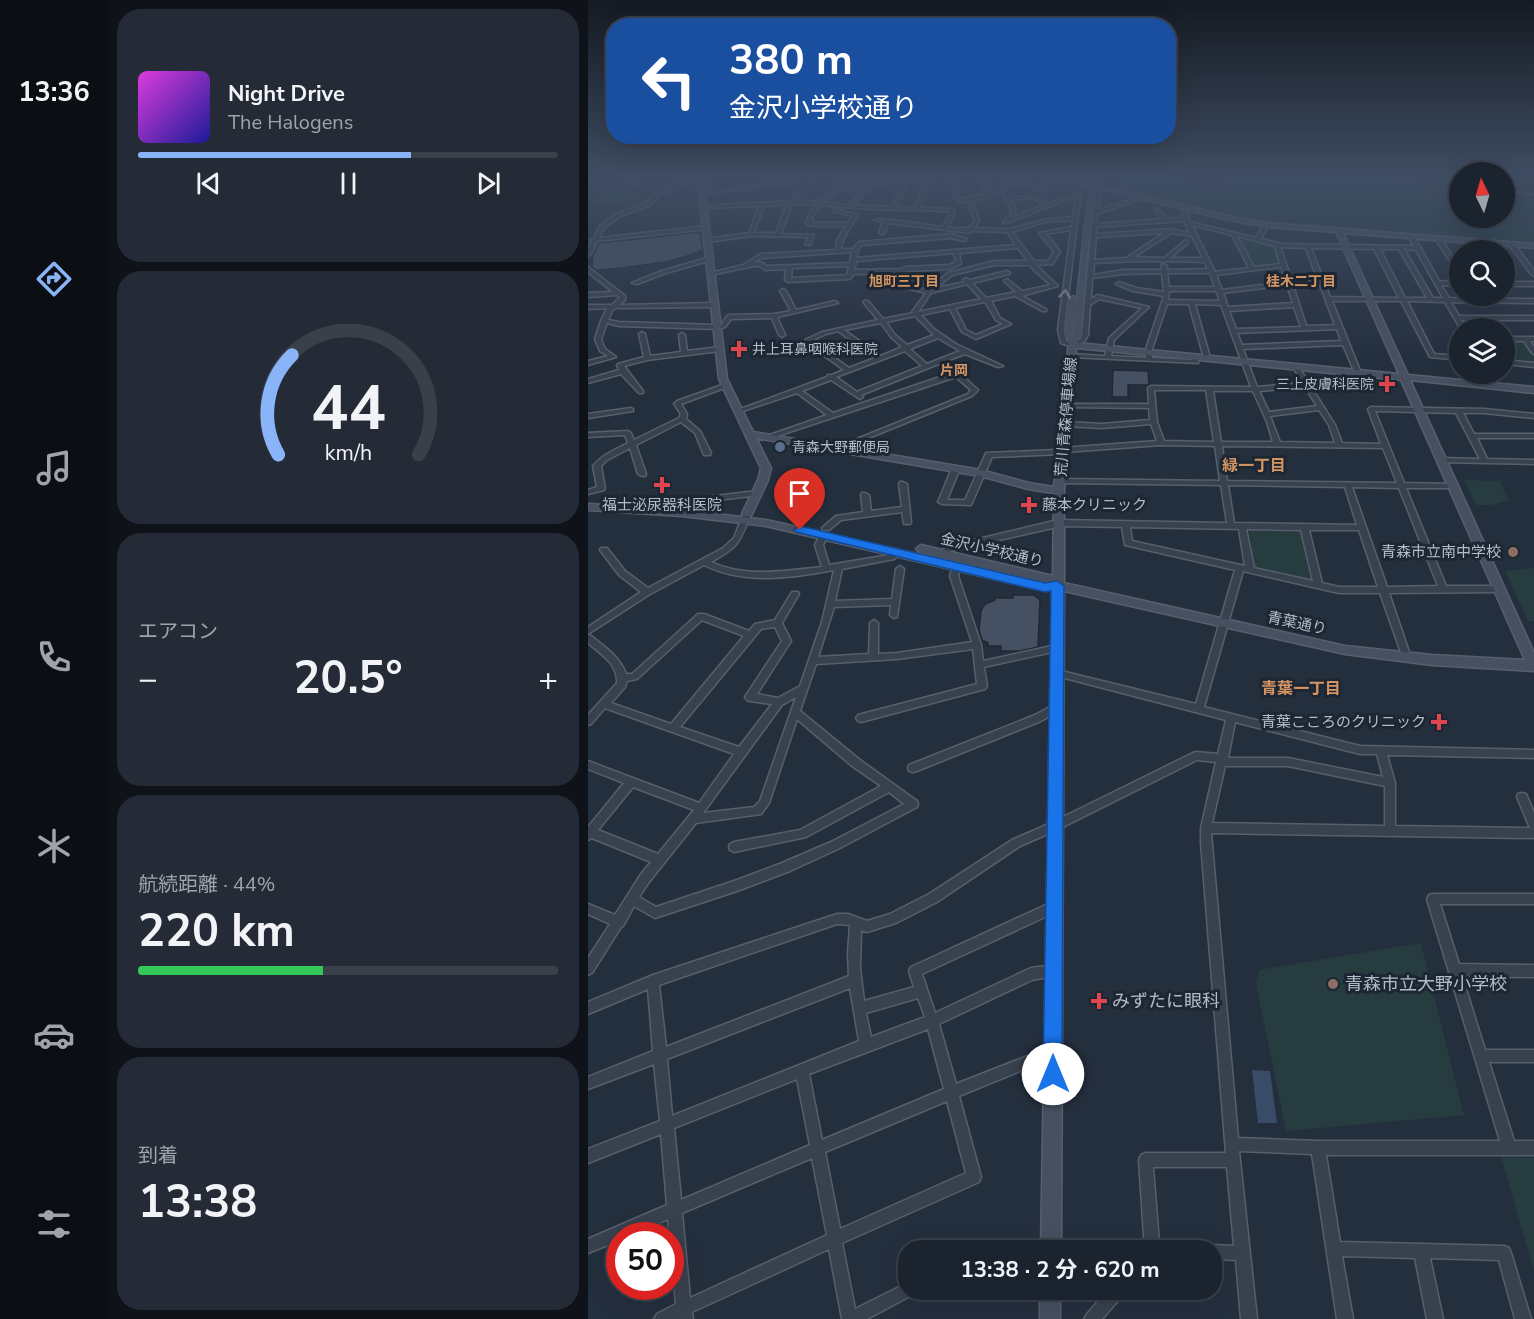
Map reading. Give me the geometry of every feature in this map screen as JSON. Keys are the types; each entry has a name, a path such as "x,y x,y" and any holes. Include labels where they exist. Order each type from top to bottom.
{"street":[{"path":"588,240 608,239"},
{"path":"588,631 647,592 720,554 734,543 766,468 725,386 707,240 718,239"},
{"path":"808,244 811,239"},
{"path":"838,251 841,239"},
{"path":"789,267 788,280 849,277 855,250 859,244 922,239"},
{"path":"959,239 964,240"},
{"path":"848,370 807,341 819,333 915,312 987,301 1055,286 1012,239"},
{"path":"915,312 929,292 944,277 994,263 1051,263 1057,251 1047,239"},
{"path":"1073,239 1061,339 1063,342 1149,356"},
{"path":"1072,343 1082,341 1085,335 1091,262 1086,239"},
{"name":"荒川青森停車場線","path":"1051,1240 1059,486 1072,343 1077,336 1086,239"},
{"path":"1128,259 1159,239"},
{"path":"1196,239 1219,290 1244,362 1277,445"},
{"path":"1236,239 1252,269"},
{"path":"1258,239 1277,245 1308,247 1418,248"},
{"path":"1342,239 1534,665"},
{"path":"1413,239 1457,318"},
{"path":"1426,239 1449,241"},
{"path":"588,254 595,240"},
{"path":"1439,240 1449,256"},
{"path":"1163,261 1185,242"},
{"path":"1277,245 1304,328"},
{"path":"1515,245 1534,246"},
{"path":"712,274 746,265 761,264 765,268 789,267 1018,246"},
{"path":"1308,247 1358,373"},
{"path":"1376,247 1432,356 1449,357"},
{"path":"1401,248 1431,300"},
{"path":"1515,249 1534,274"},
{"path":"746,265 761,256 855,250"},
{"path":"851,273 950,267 959,263 956,252"},
{"path":"635,283 710,259"},
{"path":"1091,262 1128,259 1206,260"},
{"path":"1149,356 1166,303 1167,291 1163,261"},
{"path":"1090,277 1123,272 1212,273 1283,265"},
{"path":"588,269 622,297 622,300 613,306 600,326 598,339 602,351 613,357 588,363"},
{"path":"902,271 900,285 929,292 1007,273"},
{"path":"952,307 964,331 976,337 1008,324 998,319 987,301 958,272"},
{"path":"827,288 830,277"},
{"path":"1007,280 1020,294 1044,310"},
{"path":"1119,284 1135,290 1167,291 1322,283"},
{"path":"1438,283 1449,284"},
{"path":"1515,284 1534,284"},
{"path":"783,291 794,311"},
{"path":"588,295 618,293"},
{"path":"1089,304 1098,297 1146,307 1111,339 1108,358"},
{"path":"1328,299 1534,301"},
{"path":"866,302 905,348 926,367"},
{"path":"600,326 619,324 718,327 723,326 729,317 774,316 835,303"},
{"path":"1166,303 1225,306 1296,305"},
{"path":"1192,303 1207,358"},
{"path":"588,307 715,305"},
{"path":"915,312 921,321 964,352 1000,366"},
{"path":"774,316 782,335"},
{"path":"1515,318 1534,318"},
{"path":"1233,331 1338,327"},
{"path":"840,330 880,358"},
{"path":"642,334 647,358"},
{"path":"682,335 684,354"},
{"path":"738,411 939,335"},
{"path":"588,342 598,339"},
{"path":"1515,339 1534,339"},
{"path":"1526,339 1534,352"},
{"path":"1239,347 1345,343"},
{"path":"641,392 624,373 620,364 647,358 720,349"},
{"path":"857,394 964,352"},
{"path":"1072,356 1195,357 1534,390"},
{"path":"842,450 854,442 970,396 975,390 942,361"},
{"path":"1515,363 1534,365"},
{"path":"1296,367 1332,425 1339,445"},
{"path":"588,381 624,373"},
{"path":"769,437 957,374"},
{"path":"830,376 869,404"},
{"path":"1161,443 1154,422 1151,388 1255,389 1306,385"},
{"path":"588,492 601,488 598,463 682,419 684,414 677,404 679,402 725,386"},
{"path":"1209,388 1231,526"},
{"path":"797,390 831,415"},
{"path":"1067,405 1153,406"},
{"path":"1266,414 1321,408"},
{"path":"1443,589 1371,409 1534,416"},
{"path":"588,416 631,410"},
{"path":"1459,411 1485,461"},
{"path":"682,419 698,432 707,453"},
{"path":"1065,424 1102,426 1154,422"},
{"path":"588,435 628,434 642,474"},
{"path":"750,434 956,468 1046,490 1059,486 1225,482 1453,486"},
{"path":"1473,436 1534,436"},
{"path":"956,468 942,502 968,503 989,455 1161,443 1387,446"},
{"path":"1441,460 1534,462"},
{"path":"903,484 908,522"},
{"path":"1348,485 1407,658"},
{"path":"680,506 698,500 757,493"},
{"path":"865,495 867,514"},
{"name":"金沢小学校通り","path":"588,507 612,504 680,506 746,517 940,554 1049,579 1057,586"},
{"name":"金沢小学校通り","path":"588,507 746,517"},
{"path":"826,568 819,545 825,531 839,518 906,509"},
{"path":"940,554 949,549 1058,523 1362,528"},
{"path":"1126,524 1128,543 1339,590 1498,589"},
{"path":"1242,526 1250,570"},
{"path":"1304,527 1318,585"},
{"name":"金沢小学校通り","path":"825,531 898,552 1045,587 1057,586"},
{"path":"604,550 622,573 647,592"},
{"path":"705,562 716,569 744,574 780,574 891,557 898,552"},
{"path":"693,819 757,811 764,803 813,661 839,566"},
{"path":"861,718 982,686 977,645 954,576 957,566"},
{"path":"1199,709 1240,568"},
{"path":"894,615 900,569"},
{"name":"青葉通り","path":"1057,586 1321,645 1407,658 1534,665"},
{"path":"778,623 795,594"},
{"path":"830,604 894,602"},
{"path":"623,678 634,677 701,616 750,635"},
{"path":"673,728 750,635 763,624 778,623"},
{"path":"778,623 787,641 750,697 779,702"},
{"path":"873,658 874,623"},
{"path":"588,638 619,665 623,678 622,684 588,721"},
{"path":"813,661 873,658 977,645"},
{"path":"980,665 1057,648"},
{"path":"1057,673 1360,750 1534,754"},
{"path":"588,969 659,860 693,819 779,702 804,688"},
{"path":"604,704 741,752"},
{"path":"913,768 1038,717 1057,706"},
{"path":"633,898 655,913 784,868 855,837 913,804 856,763 795,712"},
{"path":"1231,718 1206,828 1233,1160 1249,1319"},
{"path":"1381,751 1390,783 1390,830"},
{"path":"588,1008 653,981 826,922 842,918 867,927 892,919 933,898 1016,843 1196,756 1222,760 1288,762 1390,783"},
{"path":"588,765 701,808"},
{"path":"632,781 589,833 659,860"},
{"path":"734,847 802,834 889,787"},
{"path":"1522,797 1534,826"},
{"path":"1206,828 1534,833"},
{"path":"1509,1148 1433,898 1534,898"},
{"path":"662,1319 685,1313 836,1238 974,1177 932,1021 915,971 1054,908"},
{"path":"588,909 619,922"},
{"path":"856,922 853,939 855,980 866,1045"},
{"path":"1454,970 1534,971"},
{"path":"588,1156 802,1070 932,1021 1031,974 1054,971"},
{"path":"588,1083 661,1057 855,980"},
{"path":"653,981 685,1313"},
{"path":"859,1008 920,991"},
{"path":"588,1246 818,1148 1053,1052"},
{"path":"1480,1056 1534,1056"},
{"path":"802,1070 850,1319 898,1295"},
{"path":"1232,1144 1317,1148 1534,1148"},
{"path":"1317,1148 1345,1319"},
{"path":"1151,1240 1146,1160 1233,1160"},
{"path":"1334,1249 1504,1253 1523,1319"},
{"path":"1420,1250 1435,1319"},
{"path":"1222,1252 1242,1253"},
{"path":"1050,1300 1050,1319"},
{"path":"1092,1319 1109,1300"}],"green space":[{"path":"1238,239 1249,239 1273,245 1280,264 1254,268"},
{"path":"1459,239 1534,239 1534,244 1515,243 1515,240"},
{"path":"1515,342 1524,342 1534,356 1534,363 1515,362"},
{"path":"1464,480 1500,481 1509,500 1491,505 1476,505"},
{"path":"1249,530 1302,532 1312,577 1309,579 1254,567"},
{"path":"1534,568 1534,621 1528,621 1505,571"},
{"path":"1421,943 1464,1115 1286,1131 1256,983 1259,970"},
{"path":"1501,1157 1534,1158 1534,1272"}],"water":[{"path":"1252,1070 1270,1071 1277,1123 1258,1123"}],"building":[{"path":"640,239 701,239 703,250 666,262 596,270 592,267 593,255 599,243"},
{"path":"1113,370 1148,371 1149,385 1128,385 1128,397 1112,397"},
{"path":"1013,595 1034,595 1040,600 1038,647 1020,651 1001,651 1001,646 988,646 988,643 982,640 979,630 981,611 985,604 995,598 1013,598"}],"place":[{"name":"井上耳鼻咽喉科医院","path":"739,349"},
{"name":"三上皮膚科医院","path":"1387,384"},
{"name":"青森大野郵便局","path":"780,447"},
{"name":"福士泌尿器科医院","path":"662,485"},
{"name":"藤本クリニック","path":"1029,505"},
{"name":"青森市立南中学校","path":"1513,552"},
{"name":"青葉こころのクリニック","path":"1439,722"},
{"name":"青森市立大野小学校","path":"1333,984"},
{"name":"みずたに眼科","path":"1099,1001"}],"district":[{"name":"旭町三丁目","path":"904,281"},
{"name":"桂木二丁目","path":"1301,281"},
{"name":"片岡","path":"954,370"},
{"name":"緑一丁目","path":"1254,466"},
{"name":"青葉一丁目","path":"1301,689"}],"route":[{"path":"800,530 1045,587 1057,586 1053,1074"}]}
